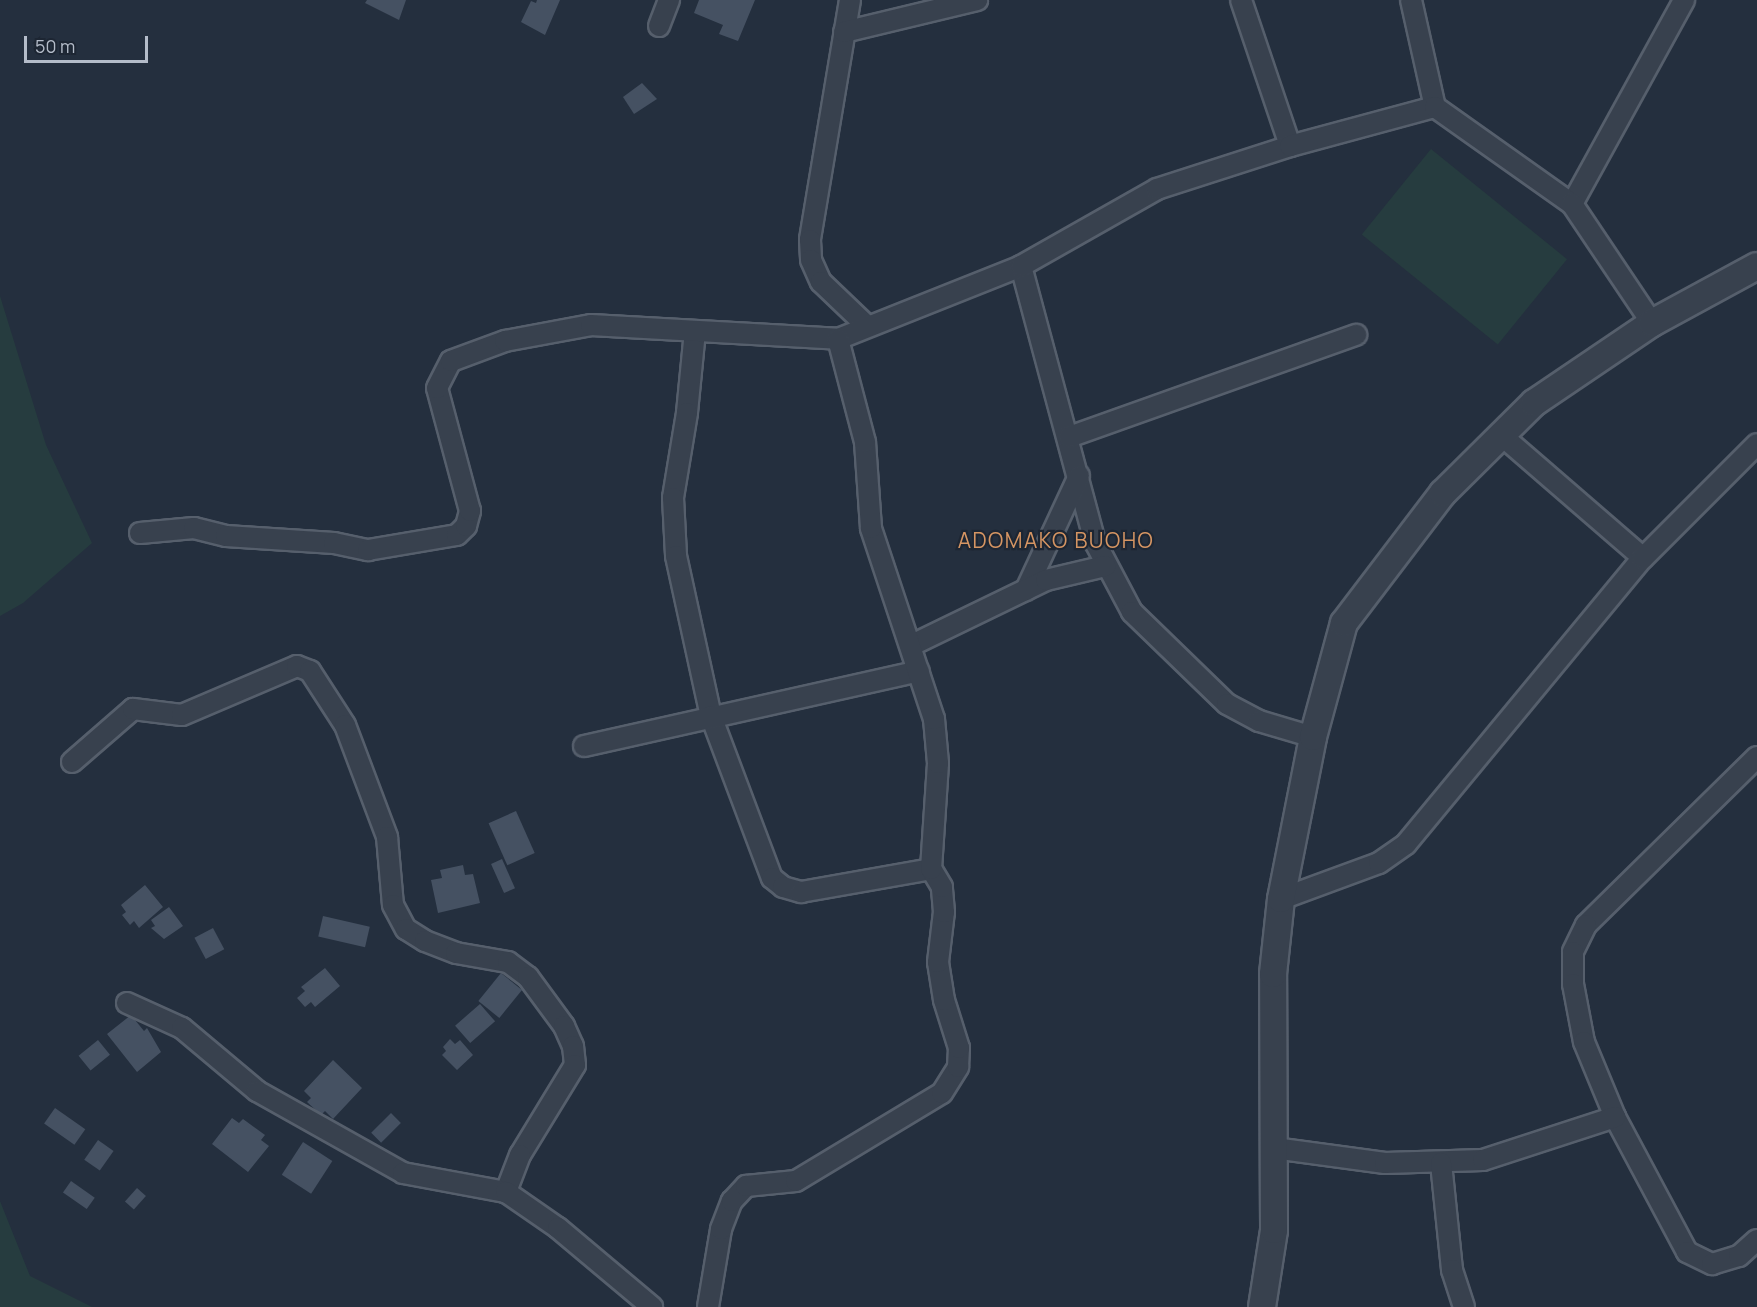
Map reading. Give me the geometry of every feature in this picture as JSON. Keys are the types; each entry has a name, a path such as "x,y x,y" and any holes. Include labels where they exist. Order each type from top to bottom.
{"street":[{"path":"659,26 669,0"},
{"path":"849,0 810,240 811,260 821,282 867,326"},
{"path":"844,32 977,0"},
{"path":"1241,0 1290,146"},
{"path":"1411,0 1436,107 1572,204 1652,323"},
{"path":"1572,204 1684,0"},
{"path":"140,533 194,528 226,536 334,543 368,550 457,535 466,526 470,511 437,388 451,362 505,341 591,325 838,339 1021,266 1158,189 1290,146 1436,107"},
{"path":"1021,266 1105,566 1132,612 1227,704 1259,721 1313,737"},
{"path":"1262,1307 1274,1230 1273,974 1281,899 1313,737 1344,623 1443,493 1500,434 1534,404 1652,323 1757,266"},
{"path":"695,331 687,413 673,498 676,556 711,716 772,878 783,887 801,892 931,869"},
{"path":"1069,436 1356,335"},
{"path":"708,1307 721,1229 732,1201 746,1186 796,1181 942,1093 951,1082 958,1067 959,1048 944,1000 938,962 944,912 942,888 931,869 938,764 934,719 912,645 889,590 871,528 865,442 838,339"},
{"path":"1500,434 1643,558"},
{"path":"1281,899 1379,863 1406,844 1643,558 1757,444"},
{"path":"1026,590 1079,476"},
{"path":"912,645 1046,580 1105,566"},
{"path":"72,762 133,709 182,715 297,666 310,671 345,725 387,837 393,905 406,929 424,941 456,953 508,962 528,977 564,1026 573,1046 574,1065 520,1155 506,1192"},
{"path":"584,746 920,671"},
{"path":"1757,757 1586,925 1573,952 1573,984 1584,1042 1615,1117 1687,1252 1712,1264 1739,1256 1757,1240"},
{"path":"127,1003 182,1028 257,1091 403,1173 506,1192 558,1228 652,1307"},
{"path":"1274,1148 1385,1163 1483,1161 1615,1117"},
{"path":"1441,1163 1452,1270 1464,1307"}],"green space":[{"path":"1431,149 1567,259 1498,345 1362,234"},
{"path":"0,296 46,445 92,543 23,603 0,616"},
{"path":"0,1201 30,1276 92,1307 0,1307"}],"building":[{"path":"367,0 406,0 399,20 365,3"},
{"path":"537,0 560,0 545,35 521,22 531,1 536,3"},
{"path":"699,0 755,0 738,41 719,34 723,25 694,13"},
{"path":"642,83 657,99 634,114 623,97"},
{"path":"516,811 535,853 507,865 489,823"},
{"path":"502,859 515,888 504,893 491,864"},
{"path":"463,865 465,875 473,874 480,903 438,913 431,880 442,878 440,870"},
{"path":"145,885 163,907 139,928 134,921 130,925 122,915 126,912 121,905"},
{"path":"169,907 183,926 164,939 151,928 155,926 151,920"},
{"path":"323,916 370,927 365,947 318,936"},
{"path":"213,928 224,949 206,959 194,938"},
{"path":"325,968 340,986 315,1007 311,1002 305,1007 297,998 305,991 301,987"},
{"path":"501,973 522,990 499,1018 478,1001"},
{"path":"480,1004 495,1021 470,1043 455,1026"},
{"path":"131,1015 144,1031 147,1028 161,1052 137,1072 107,1034"},
{"path":"450,1039 455,1044 460,1040 473,1055 457,1070 442,1055 446,1051 443,1047"},
{"path":"98,1040 110,1055 91,1070 79,1056"},
{"path":"333,1060 362,1088 333,1119 325,1111 321,1115 307,1102 311,1098 304,1091"},
{"path":"55,1108 85,1129 74,1145 44,1124"},
{"path":"391,1113 401,1123 381,1143 371,1133"},
{"path":"232,1118 239,1123 243,1119 265,1135 261,1140 269,1146 248,1172 212,1144"},
{"path":"98,1140 114,1151 100,1171 84,1160"},
{"path":"303,1142 332,1161 311,1194 282,1175"},
{"path":"71,1181 95,1198 87,1209 63,1192"},
{"path":"137,1188 146,1196 134,1209 125,1201"}],"district":[{"name":"ADOMAKO BUOHO","path":"1056,540"}]}
